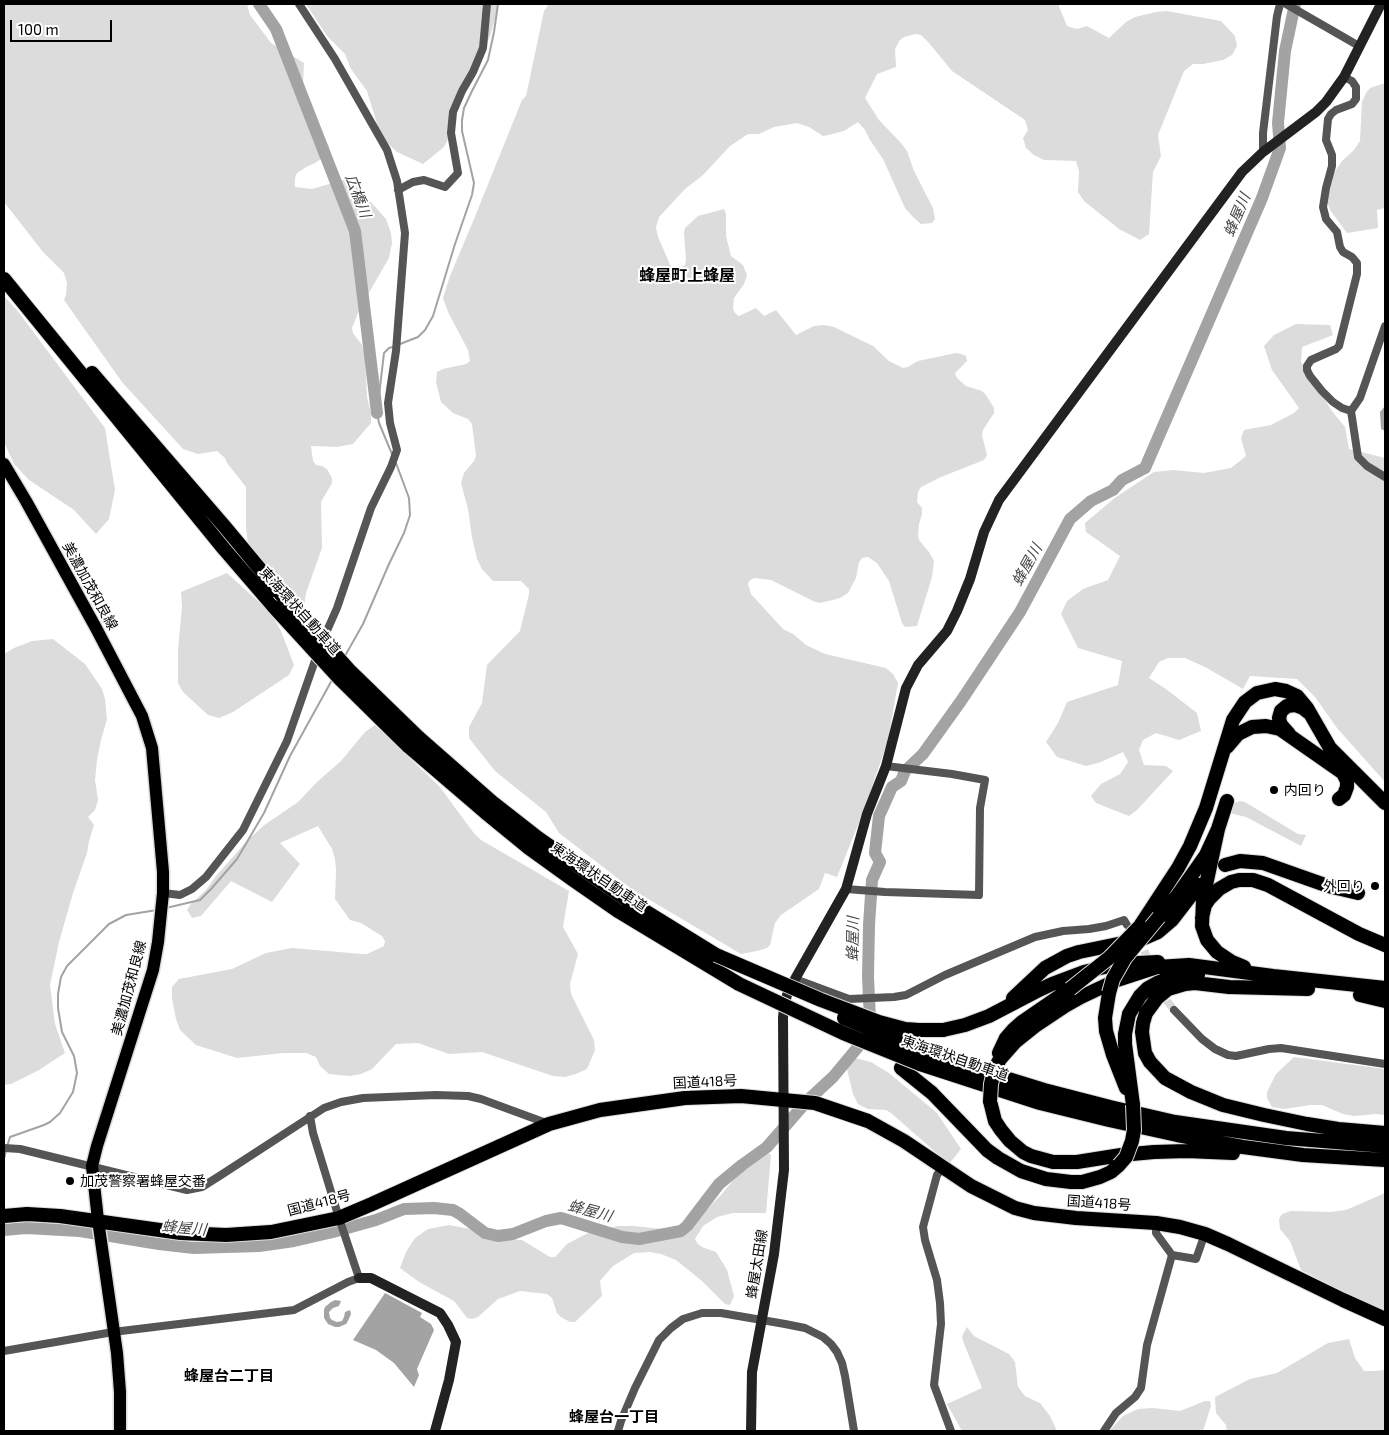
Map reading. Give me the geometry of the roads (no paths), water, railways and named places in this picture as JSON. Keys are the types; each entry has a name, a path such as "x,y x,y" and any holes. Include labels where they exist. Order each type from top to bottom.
{"highway":[{"name":"東海環状自動車道","path":"4,273 226,528 279,592 413,742"},
{"name":"東海環状自動車道","path":"4,279 224,550 340,680 413,742 538,838 713,961 739,984 852,1037 922,1058 1040,1102 1167,1133 1243,1147 1351,1159 1385,1160"},
{"path":"1351,1159 1187,1151 1121,1155 1077,1162 1052,1162 1023,1152 1000,1130 990,1101 991,1084 1001,1046 1013,1030 1109,958 1178,868 1202,818 1236,714 1245,702 1257,693 1275,689 1286,691 1301,700 1330,748 1385,803"},
{"path":"1290,736 1281,726 1280,722 1280,714 1284,708 1295,705 1303,708 1310,714"},
{"path":"1223,752 1238,734 1260,726 1274,727 1343,773 1347,786 1344,795 1339,800"},
{"path":"1227,801 1218,829 1205,890 1202,918 1204,933 1217,952 1232,962 1273,976"},
{"path":"1133,1105 1118,1070 1108,1037 1105,1018 1109,993 1116,974 1125,958 1181,890 1210,847 1218,829"},
{"path":"1225,865 1240,861 1263,863 1328,886 1358,893"},
{"path":"1202,918 1208,899 1224,885 1238,880 1253,880 1276,889 1359,934 1385,945"},
{"path":"998,1012 1035,976 1056,962 1079,952 1130,942 1158,932 1172,920 1199,885"},
{"name":"東海環状自動車道","path":"713,961 871,1030 922,1058 979,1070 1044,1090 1175,1122 1286,1138 1385,1146"},
{"path":"713,961 879,1022 905,1029 919,1030 943,1030 972,1023 998,1012 1052,984 1117,964 1148,962 1189,965 1361,990 1385,997"},
{"path":"995,1068 1007,1051 1024,1035 1050,1015 1081,997 1117,980 1145,971 1164,966 1189,965"},
{"path":"739,984 771,1004 901,1068 932,1093 987,1150 998,1158 1021,1171 1046,1179 1071,1182 1082,1182 1111,1172 1119,1165 1128,1152 1134,1136 1134,1123 1126,1049 1126,1024 1131,1010 1148,988 1167,978 1190,974 1308,989"},
{"path":"1385,988 1361,990 1308,989 1195,983 1176,986 1168,989 1157,998 1146,1013 1142,1032 1145,1053 1153,1066 1165,1078 1191,1092 1223,1105 1264,1115 1338,1129 1385,1133"},
{"path":"1361,990 1385,984"},
{"path":"1361,990 1385,1001"},
{"name":"国道418号","path":"4,1216 27,1214 98,1220 181,1233 226,1235 271,1232 339,1218 549,1124 600,1110 685,1098 741,1096 815,1103 868,1120 904,1141 971,1186 1015,1208 1034,1213 1076,1218 1156,1223 1188,1230 1228,1244 1385,1319"}],"main road":[{"name":"美濃加茂和良線","path":"4,464 96,628 142,716 152,748 163,872 163,897 158,942 152,970 92,1166 117,1353 123,1430"}],"street":[{"path":"163,897 180,895 192,889 206,877 243,830 288,741 319,649 337,608 371,508 397,450 390,423 388,403 397,341 405,233 398,190 387,150 335,59 299,4"},
{"path":"398,190 413,182 424,180 445,187 458,173 451,133 453,112 483,48 486,4"},
{"path":"1263,152 1263,133 1280,4"},
{"path":"1286,4 1359,46"},
{"name":"蜂屋太田線","path":"751,1431 752,1372 774,1254 784,1170 783,1018 788,995 795,979 846,889 867,814 886,766 906,688 918,666 947,631 957,611 970,579 984,532 999,500 1242,172 1263,152 1316,112 1326,102 1344,77 1381,4"},
{"path":"1344,77 1352,81 1356,87 1356,99 1352,104 1336,110 1328,119 1326,140 1332,155 1332,166 1326,188 1323,213 1336,232 1343,252 1352,257 1358,267 1339,346 1311,360 1307,370 1322,391 1333,402 1351,411"},
{"path":"1385,326 1360,398 1351,411 1358,457 1367,466 1385,477"},
{"path":"846,889 979,895 980,808 985,780 886,766"},
{"path":"795,979 849,999 894,997 906,995 945,975 1035,937 1063,931 1089,930 1124,920 1133,926"},
{"path":"1174,1010 1202,1039 1215,1049 1228,1055 1236,1056 1281,1048 1385,1064"},
{"path":"7,1148 20,1149 187,1190 202,1186 310,1116 324,1108 341,1102 363,1098 436,1095 468,1096 549,1124"},
{"path":"310,1116 313,1133 359,1278"},
{"path":"943,1168 937,1175 923,1226 925,1240 937,1280 940,1303 941,1324 934,1385 951,1431"},
{"path":"1156,1223 1156,1233 1172,1255 1196,1260 1202,1242"},
{"path":"1104,1431 1116,1413 1135,1397 1141,1388 1147,1345 1172,1255"},
{"path":"4,1351 113,1332 294,1310 348,1282 359,1278 371,1278 440,1313 456,1342 449,1380 435,1431"},
{"path":"618,1431 635,1388 659,1340 671,1328 683,1320 702,1313 721,1313 762,1319 805,1328 823,1337 831,1344 840,1358 845,1376 854,1431"}],"waterway":[{"name":"広橋川","path":"259,4 276,29 355,231 377,413"},
{"path":"400,344 418,337 425,330 433,316 472,195 474,183 462,131 462,120 464,108 488,60 498,4"},
{"name":"蜂屋川","path":"4,1230 26,1228 80,1231 194,1248 259,1246 294,1241 333,1232 376,1220 404,1209 434,1208 453,1210 485,1233 498,1236 513,1234 546,1221 561,1218 622,1237 639,1239 681,1231 687,1226 719,1184 767,1147 807,1101 833,1077 863,1041 868,1032 870,1019 868,977 869,925 872,880 880,862 875,853 879,816 892,787 901,781 905,771 923,754 1020,612 1070,519 1091,501 1113,490 1122,480 1145,468 1262,198 1280,148 1278,123 1285,51 1295,4"},
{"name":"広橋川","path":"392,454 379,423 377,413 384,353 393,347"},
{"path":"345,656 363,624 404,533 410,515 409,498 396,463"},
{"path":"166,908 200,900 237,859 264,813 290,756 332,680"},
{"path":"7,1147 10,1137 50,1122 60,1113 73,1092 77,1073 74,1056 62,1032 58,1008 61,977 67,966 109,924 126,915 157,910"},
{"path":"4,1159 6,1151"}],"tunnel":[{"path":"1139,940 1150,963"},
{"path":"1162,990 1174,1010"}],"place":[{"name":"内回り","path":"1274,790"},
{"name":"外回り","path":"1375,886"},
{"name":"加茂警察署蜂屋交番","path":"70,1181"}],"district":[{"name":"蜂屋町上蜂屋","path":"687,276"},
{"name":"蜂屋台二丁目","path":"229,1376"},
{"name":"蜂屋台一丁目","path":"614,1417"}]}
